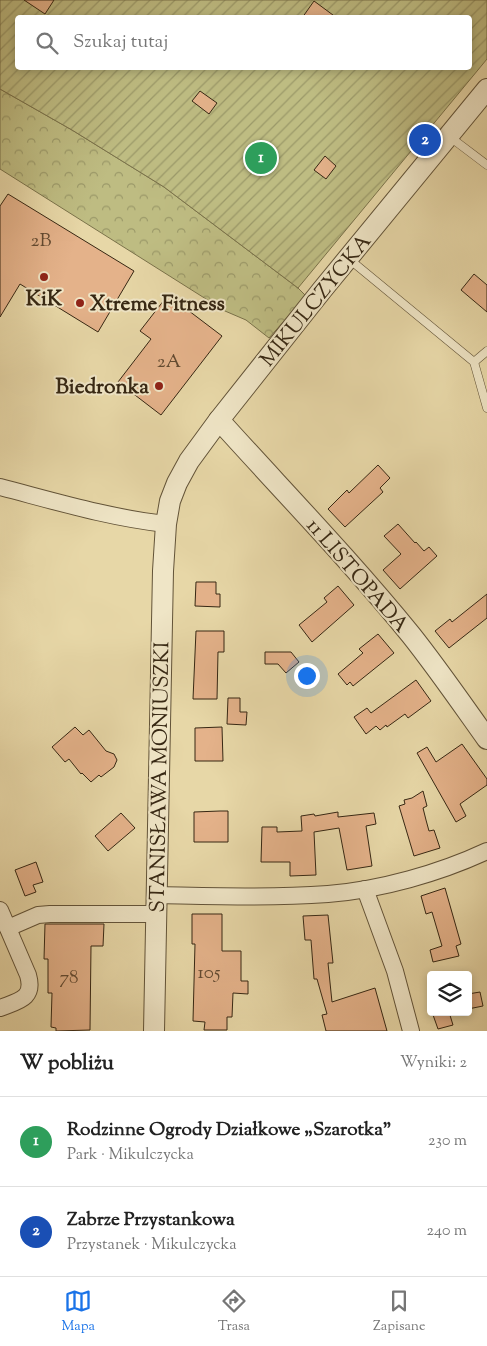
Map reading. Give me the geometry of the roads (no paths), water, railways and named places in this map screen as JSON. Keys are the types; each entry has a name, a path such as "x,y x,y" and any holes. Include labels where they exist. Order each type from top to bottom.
{"street":[{"name":"MIKULCZYCKA","path":"166,524 170,501 177,483 189,461 218,420 487,89"},
{"name":"11 LISTOPADA","path":"218,420 405,628 487,739"},
{"path":"0,487 108,514 166,524"},
{"name":"STANISŁAWA MONIUSZKI","path":"154,1031 163,571 166,524"},
{"path":"8,928 38,915 258,896 330,894 366,889 454,865 487,851"},
{"path":"366,889 395,971 411,1031"},
{"path":"0,910 30,982 28,995 0,1008"}],"lane":[{"path":"448,136 487,165"},
{"path":"348,258 474,362 487,408"},
{"path":"474,362 487,351"}],"place":[{"name":"Zabrze Przystankowa","path":"425,140"},
{"name":"Rodzinne Ogrody Działkowe „Szarotka”","path":"261,158"},
{"name":"KiK","path":"44,277"},
{"name":"Xtreme Fitness","path":"80,303"},
{"name":"Biedronka","path":"159,386"}]}
